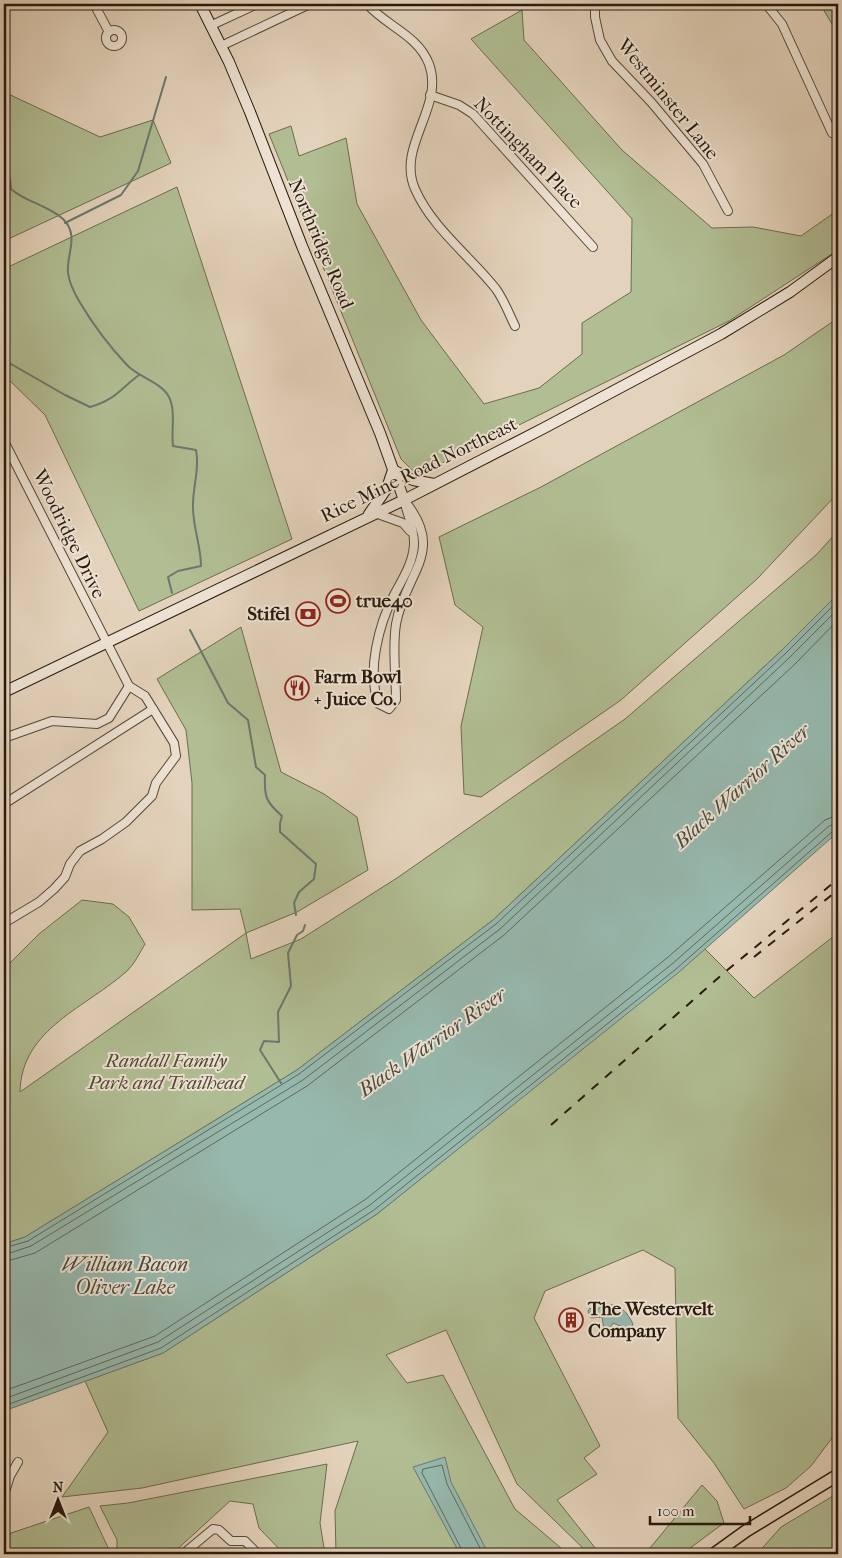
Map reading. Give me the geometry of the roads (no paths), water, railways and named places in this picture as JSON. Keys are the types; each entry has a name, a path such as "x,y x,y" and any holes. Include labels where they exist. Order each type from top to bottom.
{"main road":[{"name":"Northridge Road","path":"200,4 212,25 250,112 302,246 352,363 404,500"},
{"name":"Rice Mine Road Northeast","path":"4,692 404,500 721,334 790,292 838,257"},
{"path":"370,515 383,494 393,470 413,480 434,484"},
{"path":"714,1554 746,1531 838,1475"}],"street":[{"path":"94,4 110,32"},
{"path":"212,25 257,4"},
{"path":"221,46 310,4"},
{"path":"368,4 416,43 429,64 432,80 430,95 411,157 410,173 414,188 426,210 495,288 515,326"},
{"name":"Westminster Lane","path":"595,4 595,17 600,40 612,61 651,102 702,164 728,211"},
{"path":"766,4 782,24 832,133"},
{"name":"Nottingham Place","path":"430,95 459,105 473,114 592,247"},
{"name":"Woodridge Drive","path":"4,442 129,686"},
{"path":"404,500 418,516 422,530 422,557 402,603 397,622 393,660 396,700 389,708 384,708 378,704 376,696 375,667 379,635 386,612 408,568 414,544 404,500"},
{"path":"370,515 404,523 412,533"},
{"path":"4,738 52,721 97,724 109,718 129,686 145,696 174,743 176,756 172,765 156,783 152,796 126,822 102,839 80,851 70,864 65,877 39,902 4,923"},
{"path":"4,804 152,709"},
{"path":"4,1495 10,1476 18,1462"},
{"path":"183,1554 213,1529 219,1530 231,1541 245,1541 258,1554"}],"water":[{"name":"William Bacon Oliver Lake","path":"838,594 838,832 679,972 377,1214 163,1353 4,1411 4,1244 25,1237 297,1070 493,920 782,650"},
{"path":"607,1304 623,1310 633,1324 632,1327 625,1328 613,1323 608,1332 604,1330 602,1317 591,1318 588,1311 590,1308 593,1311"},
{"path":"445,1457 451,1482 487,1551 480,1554 460,1554 413,1467"}],"waterway":[{"path":"65,223 121,195 138,171 166,77"},
{"path":"4,175 10,179 11,189 23,197 51,210 68,225 72,238 68,273 79,301 127,365 161,387 169,397 173,415 173,446 196,450 197,463 193,512 201,566 178,571 168,577 172,593"},
{"path":"4,360 90,407 111,398 139,375"},
{"path":"190,630 228,703 248,720 256,767 265,775 267,799 272,807 282,816 280,832 316,864 314,879 299,892 294,903 296,915"},
{"path":"281,1083 260,1050 264,1041 279,1042 278,1012 291,986 288,953 297,935 303,931 305,925"}],"railway":[{"path":"551,1125 725,972 838,879"},
{"path":"754,957 838,890"}],"place":[{"name":"true40","path":"338,601"},
{"name":"Stifel","path":"308,614"},
{"name":"Farm Bowl + Juice Co.","path":"297,688"},
{"name":"The Westervelt Company","path":"571,1320"}],"water label":[{"name":"Black Warrior River","path":"742,786"},
{"name":"Black Warrior River","path":"432,1042"}],"park label":[{"name":"Randall Family Park and Trailhead","path":"166,1072"}]}
